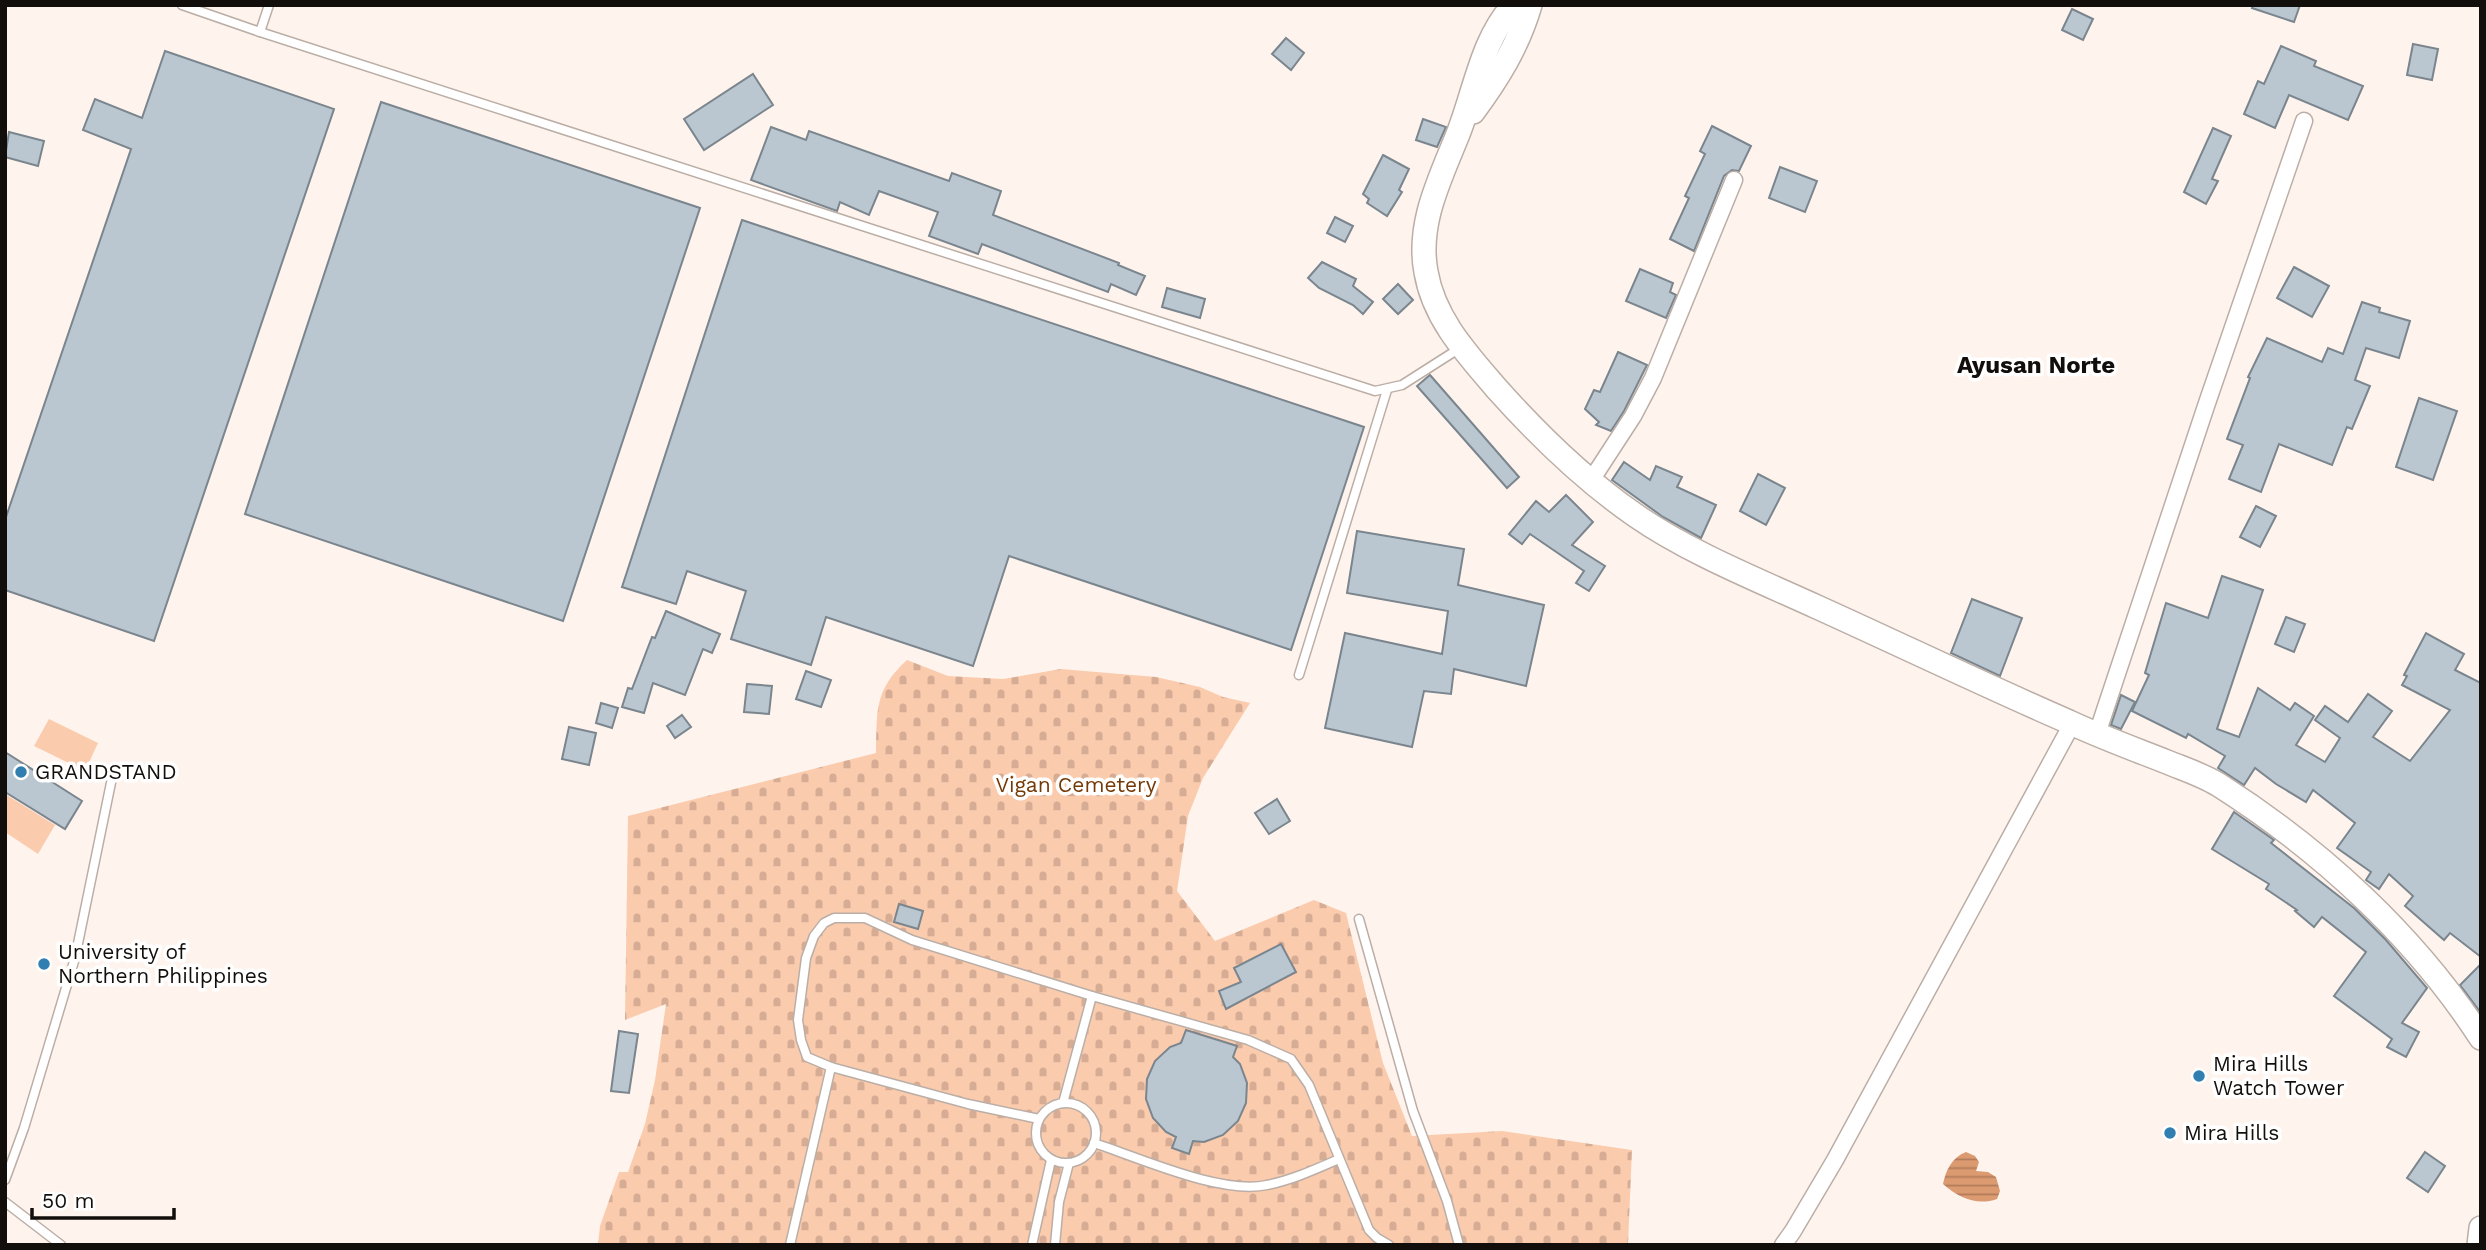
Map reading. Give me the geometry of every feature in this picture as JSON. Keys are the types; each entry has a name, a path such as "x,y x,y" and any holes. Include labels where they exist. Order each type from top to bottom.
{"street":[{"path":"1518,13 1461,128 1429,205 1425,251 1426,271 1436,303 1461,348 1515,409 1590,482 1639,518 1720,562 2072,724 2216,783 2301,843 2378,911 2456,1000 2481,1038"},
{"path":"2097,734 2304,121"},
{"path":"1590,482 1633,416 1653,378 1734,180"},
{"path":"1783,1245 1835,1160 2072,724"},
{"path":"2479,1245 2481,1228"}],"lane":[{"path":"182,5 1375,391 1402,385 1461,348"},
{"path":"260,32 270,5"},
{"path":"1299,675 1387,390"},
{"path":"5,1180 48,1054 75,958 113,773"},
{"path":"1039,1119 968,1104 831,1068 807,1058 798,1020 806,958 814,936 824,923 834,918 864,918 912,940 1092,996 1248,1040 1291,1059 1309,1085 1369,1230 1389,1245"},
{"path":"1359,919 1413,1111 1447,1200 1459,1245"},
{"path":"1063,1103 1092,996"},
{"path":"790,1245 831,1068"},
{"path":"1063,1103 1079,1106 1087,1112 1096,1131 1089,1152 1079,1160 1069,1163 1051,1160 1044,1154 1036,1139 1039,1119 1046,1110 1063,1103"},
{"path":"1094,1143 1213,1183 1243,1187 1266,1185 1339,1159"},
{"path":"1032,1245 1051,1160"},
{"path":"1055,1245 1059,1202 1069,1163"},
{"path":"5,1202 61,1245"}],"green space":[{"name":"Vigan Cemetery","path":"907,660 948,676 1003,679 1061,669 1156,677 1250,703 1203,778 1188,816 1177,891 1215,941 1314,900 1346,913 1383,1063 1412,1136 1502,1131 1632,1150 1628,1245 598,1245 600,1226 619,1172 628,1172 645,1124 655,1080 666,1004 625,1020 628,816 876,753 878,713 883,692 888,681"},
{"path":"49,719 98,743 85,771 34,746"},
{"path":"5,794 55,825 38,854 5,832"}],"shaded area":[{"path":"1966,1152 1975,1156 1979,1162 1976,1171 1988,1172 1996,1177 2000,1191 1997,1199 1975,1201 1955,1193 1943,1184 1950,1165"}],"building":[{"path":"2253,5 2300,5 2294,22 2252,8"},
{"path":"2072,9 2093,19 2083,40 2062,30"},
{"path":"1286,38 1304,53 1291,70 1272,54"},
{"path":"2413,44 2438,49 2432,80 2407,75"},
{"path":"2281,46 2316,61 2314,66 2363,86 2348,120 2289,95 2275,128 2244,114 2258,81 2264,84"},
{"path":"165,51 334,109 154,641 5,590 5,520 131,149 83,130 95,99 142,118"},
{"path":"753,74 773,105 704,150 684,119"},
{"path":"381,102 700,208 563,621 245,514"},
{"path":"1423,119 1446,127 1437,147 1416,140"},
{"path":"1712,126 1751,146 1739,171 1732,170 1724,176 1694,251 1670,239 1689,198 1685,196 1705,154 1700,151"},
{"path":"771,127 806,140 809,131 949,181 952,173 1001,191 993,215 1119,263 1118,265 1145,276 1136,295 1111,284 1108,292 982,244 978,254 929,236 938,212 879,191 869,215 840,202 837,211 751,180"},
{"path":"2213,128 2231,136 2212,179 2218,181 2206,204 2184,192"},
{"path":"9,132 44,141 38,166 5,157"},
{"path":"1383,155 1409,169 1399,190 1402,192 1387,216 1367,203 1369,199 1363,194"},
{"path":"1780,167 1817,181 1805,212 1769,198"},
{"path":"1335,217 1353,226 1345,242 1327,233"},
{"path":"742,220 1364,427 1291,650 1009,556 973,666 826,617 811,665 731,639 746,591 687,571 676,604 622,587"},
{"path":"1322,262 1356,279 1353,286 1373,302 1363,314 1353,305 1319,288 1308,278"},
{"path":"2294,267 2329,286 2312,317 2277,298"},
{"path":"1640,269 1673,283 1670,292 1676,295 1666,318 1626,301"},
{"path":"1398,284 1413,300 1398,314 1383,299"},
{"path":"1167,288 1205,299 1200,318 1162,307"},
{"path":"2362,302 2380,308 2379,312 2410,321 2399,358 2366,348 2355,380 2370,386 2352,429 2347,427 2332,465 2279,444 2261,492 2229,479 2243,445 2227,439 2250,378 2248,377 2267,338 2322,362 2328,348 2343,354"},
{"path":"1618,352 1647,365 1611,431 1596,425 1599,422 1585,409 1594,390 1600,392"},
{"path":"1430,375 1519,477 1507,488 1417,386"},
{"path":"2419,398 2457,411 2433,480 2396,467"},
{"path":"1624,462 1650,480 1656,466 1682,477 1677,487 1716,505 1701,538 1663,517 1612,480"},
{"path":"1758,474 1785,488 1766,525 1740,511"},
{"path":"1566,495 1593,522 1572,545 1605,566 1589,591 1576,583 1584,571 1530,534 1522,544 1509,534 1536,501 1549,512"},
{"path":"2256,506 2276,516 2260,547 2240,537"},
{"path":"1357,531 1464,549 1458,585 1544,605 1526,686 1454,669 1451,694 1424,691 1412,747 1325,728 1345,633 1442,654 1448,611 1347,593"},
{"path":"2222,576 2263,590 2217,729 2239,737 2258,688 2290,710 2295,703 2314,716 2296,745 2325,762 2340,738 2315,720 2325,706 2348,722 2368,694 2392,711 2373,737 2410,761 2450,710 2402,685 2407,676 2404,675 2426,633 2464,654 2455,670 2481,683 2481,957 2450,933 2444,940 2405,906 2413,896 2389,874 2379,889 2366,880 2371,872 2337,848 2355,823 2313,790 2306,802 2255,768 2244,785 2218,768 2225,756 2188,734 2186,738 2132,711 2149,675 2145,673 2166,603 2208,618"},
{"path":"1972,599 2022,618 2000,676 1951,653"},
{"path":"666,611 720,634 712,653 703,649 685,695 653,683 644,713 622,707 628,688 632,689 652,637 655,638"},
{"path":"2286,617 2305,624 2294,652 2275,644"},
{"path":"806,671 831,680 821,707 796,699"},
{"path":"747,684 772,686 769,714 744,712"},
{"path":"2121,695 2135,702 2121,729 2111,725"},
{"path":"601,703 618,708 612,728 596,723"},
{"path":"682,715 691,727 675,738 667,726"},
{"path":"569,727 596,733 589,765 562,759"},
{"name":"GRANDSTAND","path":"5,752 82,801 65,829 5,792"},
{"path":"1277,799 1290,821 1269,834 1255,813"},
{"path":"2234,812 2274,840 2271,843 2354,908 2427,988 2402,1023 2419,1032 2406,1057 2387,1047 2392,1039 2334,996 2366,952 2322,917 2314,927 2295,911 2297,910 2266,889 2269,884 2212,849"},
{"path":"899,904 923,911 918,929 894,922"},
{"path":"1281,944 1296,972 1226,1009 1219,991 1241,982 1234,968"},
{"path":"2481,964 2481,1013 2460,985"},
{"path":"1186,1030 1237,1046 1233,1057 1240,1064 1247,1083 1246,1103 1238,1121 1223,1135 1204,1142 1193,1141 1189,1154 1172,1148 1176,1137 1166,1132 1153,1118 1146,1099 1147,1079 1155,1061 1170,1047 1181,1043"},
{"path":"619,1031 638,1034 629,1093 611,1091"},
{"path":"2425,1152 2445,1166 2428,1192 2407,1178"}],"place":[{"name":"GRANDSTAND","path":"21,772"},
{"name":"University of Northern Philippines","path":"44,964"},
{"name":"Mira Hills Watch Tower","path":"2199,1076"},
{"name":"Mira Hills","path":"2170,1133"}],"district":[{"name":"Ayusan Norte","path":"2036,365"}]}
